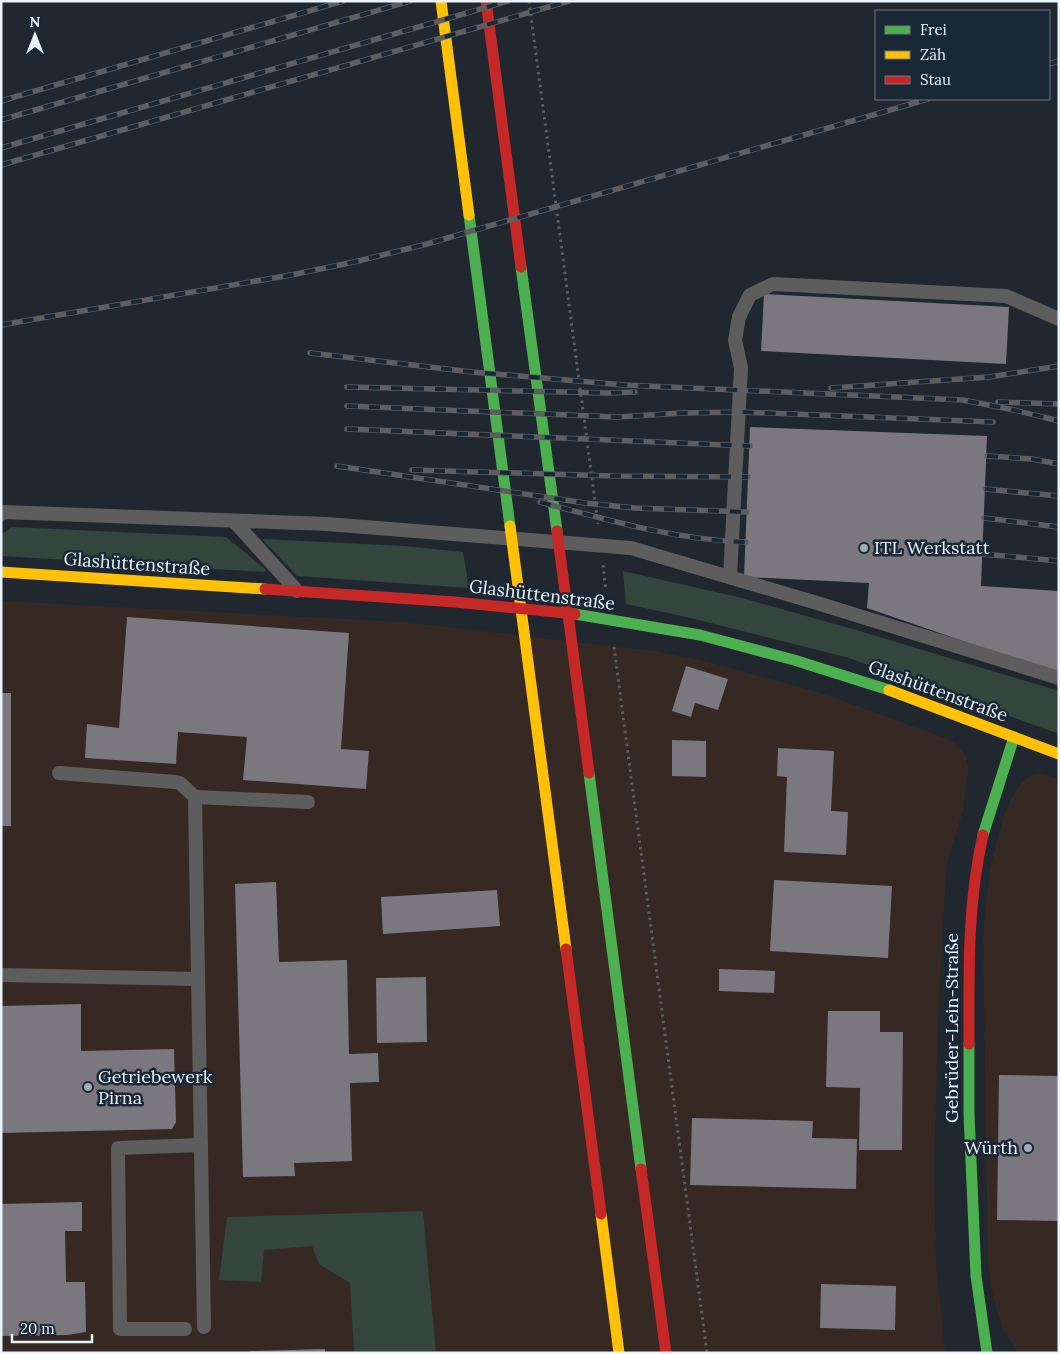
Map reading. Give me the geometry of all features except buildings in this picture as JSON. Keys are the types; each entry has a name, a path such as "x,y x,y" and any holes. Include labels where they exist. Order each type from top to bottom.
{"main road":[{"path":"441,1 619,1353"},
{"path":"486,1 666,1353"},
{"name":"Glashüttenstraße","path":"1,572 445,601 565,612 700,636 794,660 892,691 1059,754"},
{"name":"Gebrüder-Lein-Straße","path":"987,1353 976,1276 972,1204 969,1114 969,933 983,836 1014,737"}],"lane":[{"path":"730,577 741,368 736,340 739,317 750,295 773,284 1006,296 1059,319"},
{"path":"2,513 327,524 632,548 1059,678"},
{"path":"234,521 297,592"},
{"path":"59,773 175,782 180,783 195,797 308,802"},
{"path":"195,797 204,1327"},
{"path":"1,975 197,979"},
{"path":"186,1329 120,1329 118,1148 201,1145"}],"path":[{"path":"528,1 598,524"},
{"path":"603,564 607,593"},
{"path":"613,642 707,1353"}],"shaded area":[{"path":"1,601 403,622 654,651 705,661 821,693 955,743 965,754 968,765 963,811 947,862 939,995 934,1166 936,1259 945,1353 1,1353"},
{"path":"1040,773 1059,779 1059,1353 1031,1353 1029,1351 1018,1353 1003,1330 993,1297 988,1265 983,934 990,868 1004,816 1010,801 1022,782 1031,775"}],"green space":[{"path":"12,527 226,537 265,569 265,572 1,556 1,535"},
{"path":"262,539 404,546 463,552 469,588 297,576"},
{"path":"623,571 742,598 1059,691 1059,734 849,658 695,619 626,604"},
{"path":"423,1211 436,1353 354,1353 350,1283 319,1264 312,1246 264,1250 261,1282 219,1280 227,1217"}],"railway":[{"path":"1,101 343,1"},
{"path":"1,120 410,1"},
{"path":"1,148 508,1"},
{"path":"1,165 569,1"},
{"path":"1050,64 1059,61"},
{"path":"1,325 291,275 354,262 427,244 925,100"},
{"path":"310,353 472,372 624,385 963,400 1059,421"},
{"path":"831,388 989,377 1059,366"},
{"path":"347,387 635,392"},
{"path":"998,402 1059,404"},
{"path":"347,406 617,417 740,412 993,422"},
{"path":"347,429 750,446"},
{"path":"987,456 1032,459 1059,464"},
{"path":"337,466 585,503 635,508 747,512"},
{"path":"412,470 614,476 748,477"},
{"path":"985,489 1059,496"},
{"path":"540,502 642,528 694,537 746,542"},
{"path":"984,518 1059,527"},
{"path":"983,554 1059,561"}],"traffic: fast":[{"path":"469,215 510,526"},
{"path":"521,267 557,531"},
{"path":"575,614 700,635 794,660 889,690"},
{"path":"983,835 1014,737"},
{"path":"589,773 641,1169"},
{"path":"969,1044 969,1114 976,1276 987,1353"}],"traffic: slow":[{"path":"441,1 469,215"},
{"path":"510,526 566,949"},
{"path":"1,572 265,589"},
{"path":"889,690 1059,754"},
{"path":"601,1214 619,1353"}],"traffic: jam":[{"path":"486,1 521,267"},
{"path":"557,531 589,773"},
{"path":"265,589 455,602 575,614"},
{"path":"969,1044 970,939 974,887 983,835"},
{"path":"566,949 601,1214"},
{"path":"641,1169 666,1353"}],"place":[{"name":"ITL Werkstatt","path":"864,548"},
{"name":"Getriebewerk Pirna","path":"88,1087"},
{"name":"Würth","path":"1028,1148"}]}
